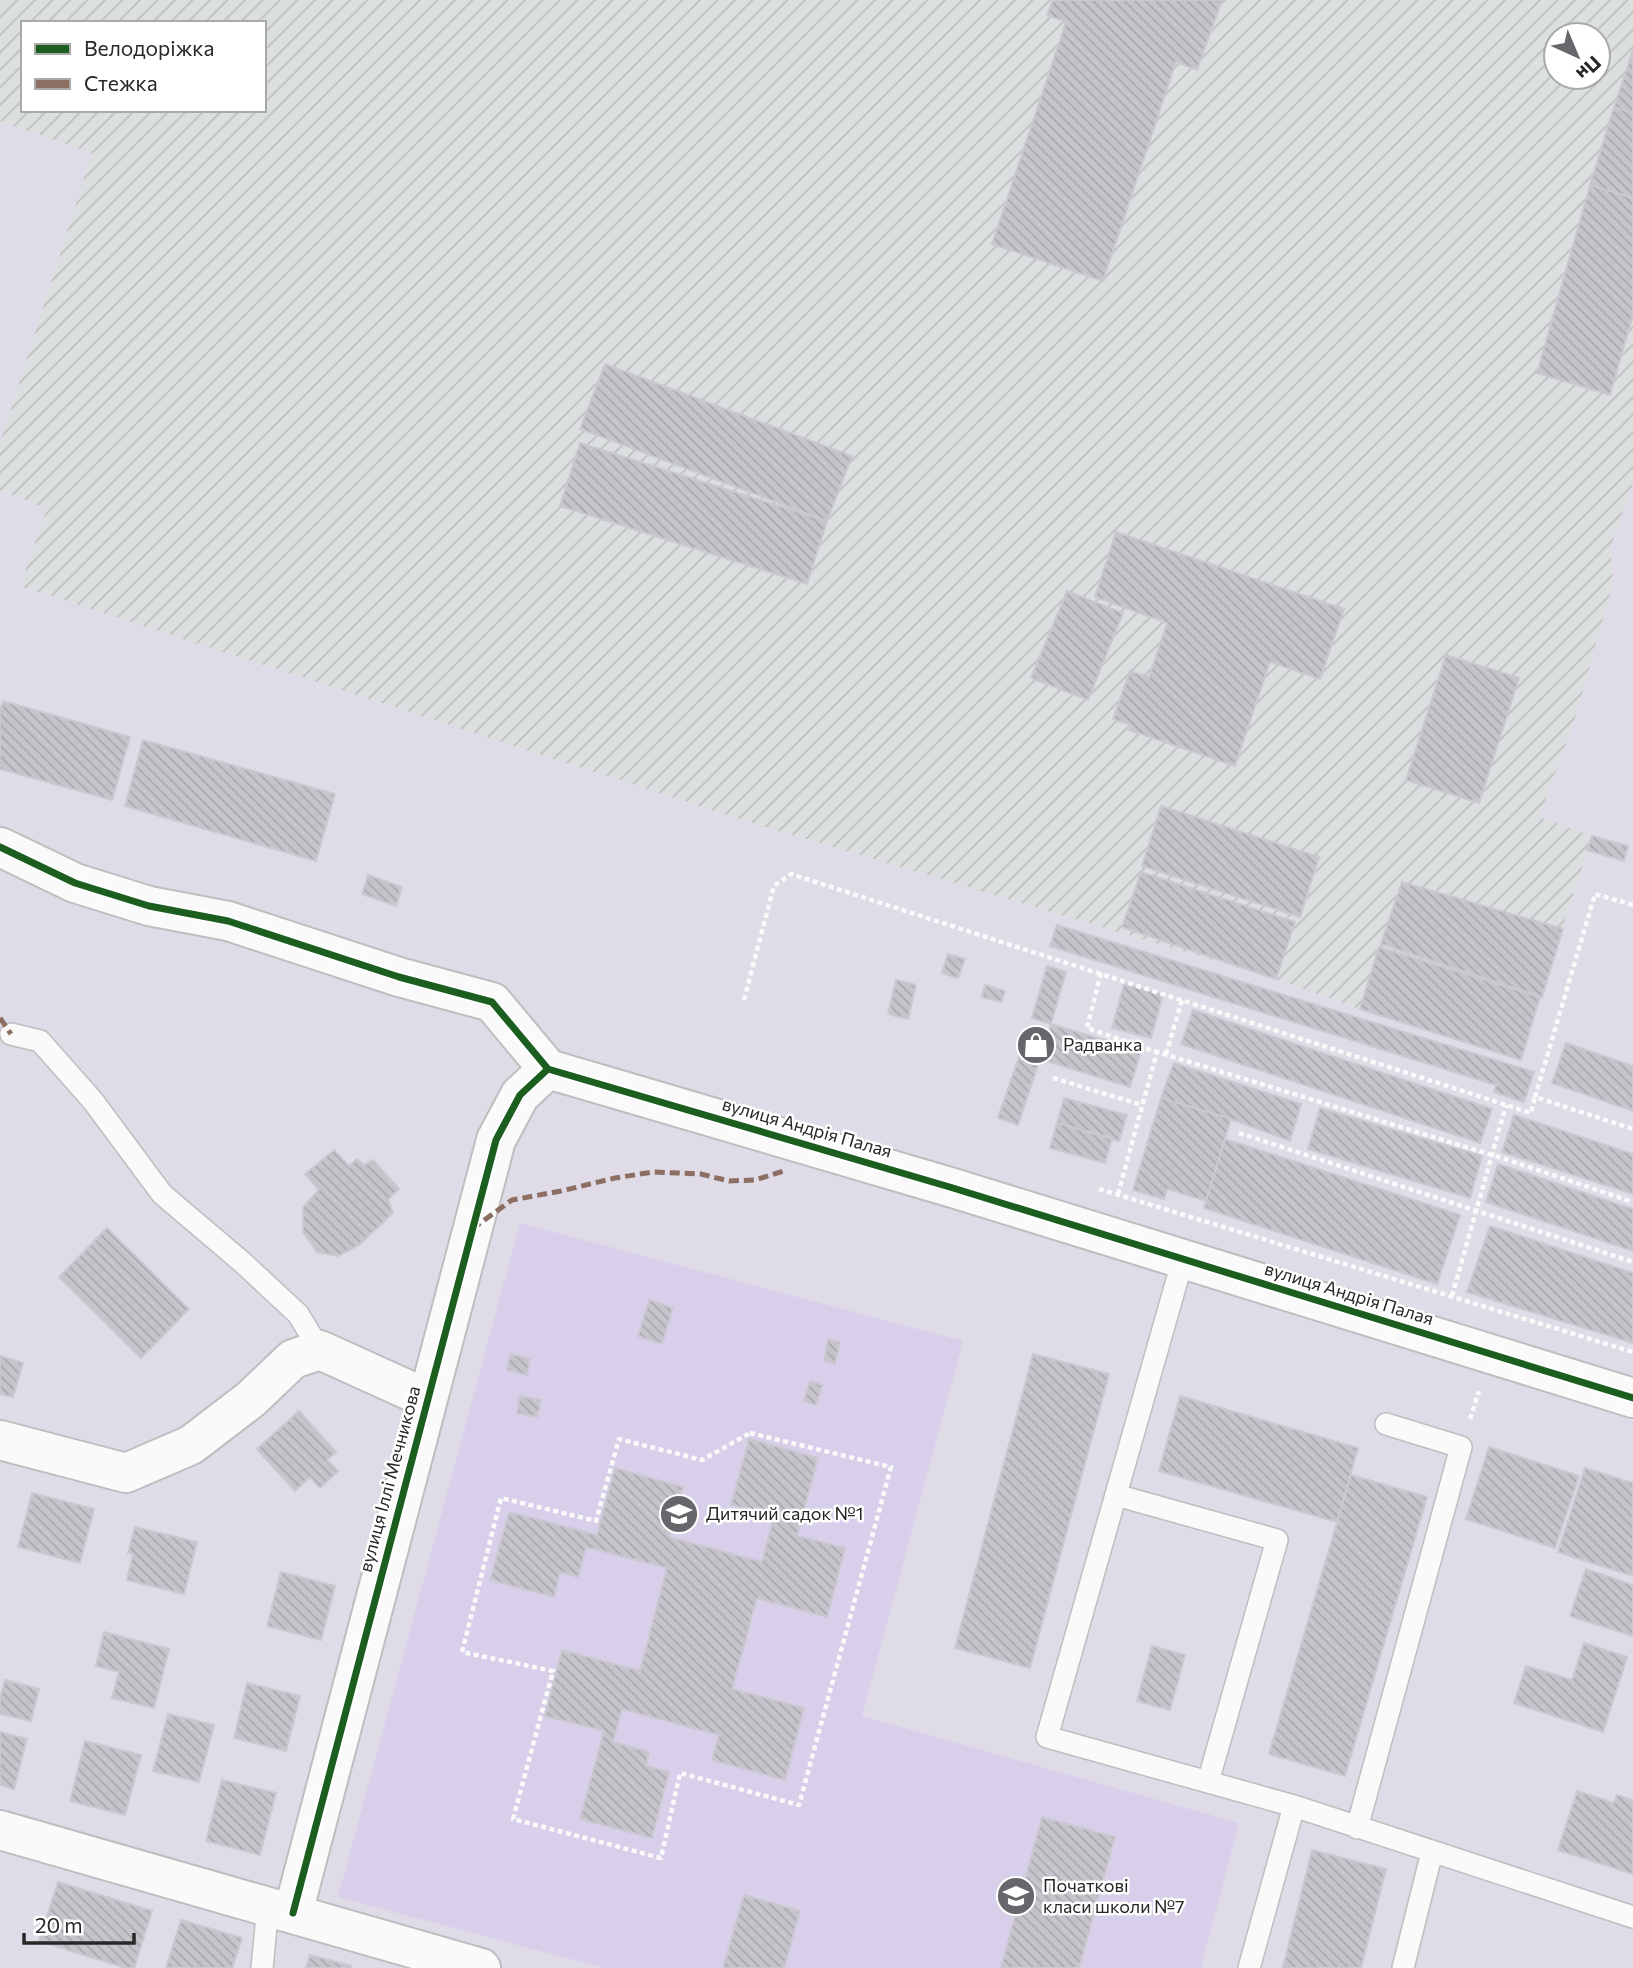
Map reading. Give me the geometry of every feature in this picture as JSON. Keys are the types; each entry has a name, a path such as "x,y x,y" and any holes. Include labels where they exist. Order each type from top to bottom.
{"street":[{"path":"0,847 75,883 112,895 149,906 228,921 399,976 492,1002 548,1069"},
{"name":"вулиця Андрія Палая","path":"548,1069 953,1188 1633,1398"},
{"name":"вулиця Іллі Мечникова","path":"280,1910 428,1399 496,1140 520,1095 548,1069"},
{"path":"0,1440 127,1473 191,1444 251,1399 293,1359 320,1350 428,1399"},
{"path":"0,1830 481,1968"}],"lane":[{"path":"11,1034 40,1041 93,1101 162,1194 298,1314 320,1350"},
{"path":"1183,1259 1047,1737 1294,1807 1633,1917"},
{"path":"1357,1828 1461,1447 1386,1424"},
{"path":"1116,1494 1278,1540 1208,1782"},
{"path":"1249,1968 1294,1807"},
{"path":"1403,1968 1432,1852"},
{"path":"262,1968 280,1910"}],"path":[{"path":"744,1000 774,886 791,874 1531,1113 1595,894 1633,905"},
{"path":"1101,973 1087,1028 1633,1202"},
{"path":"1166,1054 1182,1000"},
{"path":"1118,1194 1157,1052"},
{"path":"1053,1078 1142,1105"},
{"path":"1535,1097 1633,1129"},
{"path":"1452,1296 1507,1105"},
{"path":"1239,1133 1633,1262"},
{"path":"1100,1189 1633,1352"},
{"path":"1461,1447 1490,1353"},
{"path":"750,1433 891,1467 799,1805 680,1773 661,1858 513,1819 553,1671 462,1652 501,1498 596,1521 619,1439 702,1460 750,1433"}],"shaded area":[{"path":"0,0 1633,0 1633,483 1610,548 1613,584 1574,722 1539,817 1592,836 1521,1060 1360,1009 1276,979 743,820 20,586 47,509 0,490 0,443 92,153 0,121"},
{"name":"Дитячий садок №1","path":"520,1223 963,1341 862,1716 1239,1823 1201,1968 604,1968 338,1897"}],"building":[{"path":"1053,0 1222,0 1197,70 1176,62 1103,281 992,244 1066,22 1047,15"},
{"path":"1633,50 1633,113 1614,107"},
{"path":"1614,107 1633,113 1633,198 1590,185"},
{"path":"1590,185 1633,198 1633,315 1610,395 1537,373"},
{"path":"605,364 852,456 827,521 580,429"},
{"path":"580,443 827,521 807,584 560,506"},
{"path":"1116,532 1344,609 1320,679 1270,662 1235,766 1129,730 1131,725 1113,719 1130,671 1149,677 1167,623 1095,597"},
{"path":"1067,591 1123,613 1088,700 1031,678"},
{"path":"1446,655 1519,678 1479,803 1406,780"},
{"path":"3,701 130,737 112,800 0,769 0,711"},
{"path":"143,740 335,794 316,861 125,806"},
{"path":"1161,806 1319,857 1300,917 1142,866"},
{"path":"1592,836 1628,846 1624,861 1587,850"},
{"path":"1141,872 1295,922 1276,979 1122,927"},
{"path":"368,875 402,887 396,906 362,894"},
{"path":"1402,882 1563,929 1542,997 1381,944"},
{"path":"1057,925 1534,1072 1524,1102 1494,1092 1496,1085 1050,946"},
{"path":"1379,947 1540,997 1521,1060 1360,1009"},
{"path":"948,954 965,959 958,978 942,973"},
{"path":"1047,966 1066,972 1051,1024 1032,1018"},
{"path":"896,980 916,985 908,1019 888,1014"},
{"path":"1124,984 1163,995 1151,1038 1112,1028"},
{"path":"985,985 1005,991 1001,1002 982,997"},
{"path":"1193,1010 1492,1109 1480,1143 1181,1044"},
{"path":"1051,1024 1141,1051 1130,1087 1040,1059"},
{"path":"1566,1043 1633,1066 1633,1111 1552,1083"},
{"path":"1021,1051 1040,1059 1018,1125 998,1118"},
{"path":"1174,1063 1301,1104 1290,1141 1231,1119 1161,1098"},
{"path":"1064,1098 1127,1115 1119,1141 1057,1123"},
{"path":"1161,1098 1231,1119 1206,1201 1167,1189 1164,1199 1133,1190"},
{"path":"1320,1108 1482,1156 1470,1198 1308,1149"},
{"path":"1514,1115 1633,1154 1633,1194 1502,1152"},
{"path":"1057,1123 1112,1138 1105,1163 1050,1148"},
{"path":"1225,1139 1460,1215 1437,1284 1204,1208"},
{"path":"334,1150 349,1166 357,1159 364,1165 373,1160 399,1189 388,1199 393,1213 359,1245 338,1256 317,1252 303,1232 303,1207 319,1190 305,1174"},
{"path":"1498,1164 1633,1209 1633,1251 1486,1202"},
{"path":"1490,1226 1633,1273 1633,1343 1467,1292"},
{"path":"107,1228 189,1309 141,1358 59,1277"},
{"path":"649,1300 673,1308 662,1344 638,1336"},
{"path":"828,1339 840,1342 835,1364 824,1361"},
{"path":"510,1354 530,1359 527,1375 507,1370"},
{"path":"1033,1354 1109,1374 1030,1668 955,1648"},
{"path":"0,1356 23,1363 13,1397 0,1394"},
{"path":"810,1381 822,1385 816,1405 804,1401"},
{"path":"520,1396 541,1400 537,1417 517,1413"},
{"path":"1180,1396 1358,1448 1337,1522 1159,1471"},
{"path":"299,1411 336,1452 327,1460 338,1471 320,1488 310,1477 295,1491 257,1449"},
{"path":"749,1439 818,1458 797,1536 845,1548 827,1617 757,1598 732,1689 804,1708 785,1780 712,1760 719,1735 622,1709 613,1742 649,1752 646,1766 669,1772 652,1838 580,1819 604,1731 545,1716 562,1650 640,1671 667,1568 586,1547 578,1577 560,1572 554,1597 490,1580 509,1512 597,1535 615,1468 683,1487 669,1537 762,1562 774,1516 731,1505"},
{"path":"1489,1447 1579,1476 1555,1548 1466,1519"},
{"path":"1585,1468 1633,1483 1633,1576 1558,1552"},
{"path":"1351,1475 1427,1497 1345,1776 1269,1754"},
{"path":"32,1493 94,1509 80,1563 18,1547"},
{"path":"135,1527 197,1542 184,1594 127,1580 133,1554 128,1553"},
{"path":"1586,1569 1633,1585 1633,1636 1570,1616"},
{"path":"281,1572 335,1586 321,1640 267,1626"},
{"path":"104,1632 169,1649 154,1708 112,1698 119,1672 96,1666"},
{"path":"1584,1643 1627,1657 1603,1732 1514,1703 1526,1666 1572,1680"},
{"path":"1152,1646 1185,1655 1170,1710 1137,1701"},
{"path":"5,1680 39,1689 31,1721 0,1714 0,1698"},
{"path":"247,1683 300,1696 286,1751 234,1738"},
{"path":"168,1714 214,1725 199,1782 153,1771"},
{"path":"0,1732 27,1739 14,1789 0,1785"},
{"path":"85,1741 141,1755 125,1815 70,1801"},
{"path":"222,1780 276,1793 260,1855 206,1841"},
{"path":"1577,1791 1614,1803 1617,1795 1633,1800 1633,1874 1558,1850"},
{"path":"1042,1817 1115,1837 1079,1968 1001,1968"},
{"path":"1312,1850 1386,1869 1361,1968 1283,1968"},
{"path":"58,1882 152,1911 134,1968 126,1968 39,1941"},
{"path":"744,1895 800,1911 784,1968 723,1968"},
{"path":"181,1920 242,1938 232,1968 166,1968"},
{"path":"310,1955 351,1966 306,1968"}],"marked path":[{"path":"0,1018 11,1034"},
{"path":"472,1229 512,1200 615,1178 653,1172 701,1174 729,1181 755,1180 784,1171"}],"cycle path":[{"path":"0,847 75,883 149,906 228,921 399,977 492,1002 548,1069 953,1188 1633,1398"},
{"path":"293,1913 496,1140 520,1095 548,1069"}],"place":[{"name":"Радванка","path":"1036,1045"},
{"name":"Дитячий садок №1","path":"679,1514"},
{"name":"Початкові класи школи №7","path":"1016,1896"}]}
